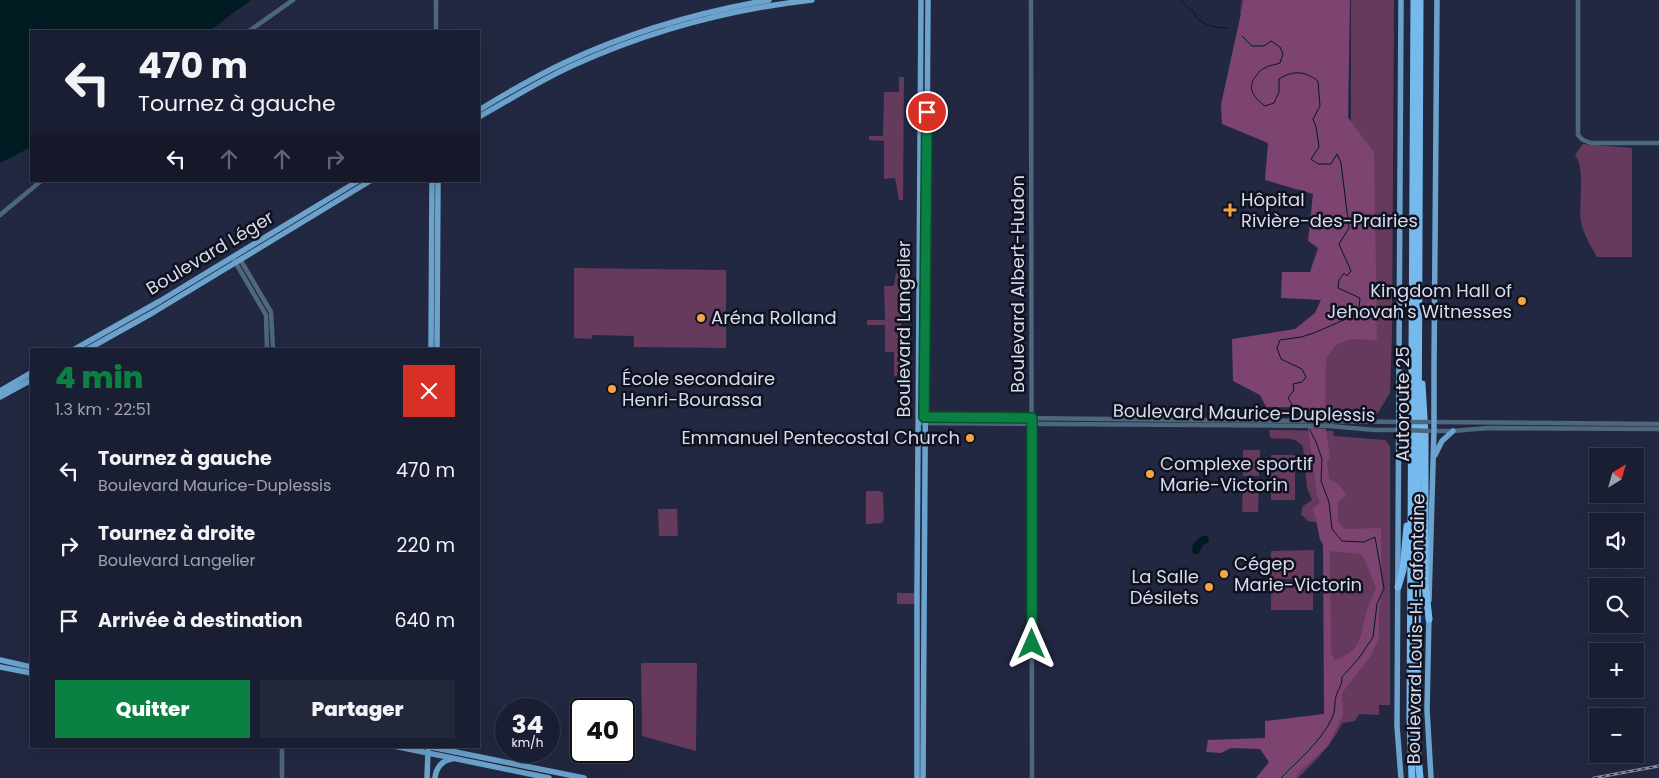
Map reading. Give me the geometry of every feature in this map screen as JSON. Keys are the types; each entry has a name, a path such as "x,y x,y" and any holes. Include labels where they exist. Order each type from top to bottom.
{"highway":[{"name":"Autoroute 25","path":"1412,778 1410,727 1414,0"},
{"name":"Autoroute 25","path":"1420,0 1417,702 1417,745 1420,778"},
{"path":"1418,354 1424,401 1425,584 1429,619"},
{"path":"1398,587 1403,570 1411,491"}],"main road":[{"path":"480,109 564,63 624,38 687,18 769,0"},
{"path":"480,116 571,66 627,43 681,26 722,16 812,0"},
{"name":"Boulevard Langelier","path":"922,0 921,420 923,778"},
{"name":"Boulevard Langelier","path":"917,778 928,0"},
{"name":"Boulevard Louis-H.-Lafontaine","path":"1401,0 1397,726 1401,778"},
{"name":"Boulevard Louis-H.-Lafontaine","path":"1431,778 1427,716 1434,457 1432,422 1437,0"},
{"name":"Boulevard Léger","path":"90,348 147,316 356,182"},
{"name":"Boulevard Léger","path":"77,348 368,182"},
{"path":"431,348 432,182"},
{"path":"437,348 438,182"},
{"path":"0,390 30,374"},
{"path":"0,398 30,381"},
{"path":"1434,457 1442,441 1453,431"},
{"path":"0,660 30,666"},
{"path":"0,667 30,673"},
{"path":"431,749 457,759 549,778"},
{"path":"431,749 435,778"},
{"path":"427,778 431,749"},
{"path":"431,749 584,778"},
{"path":"435,778 437,768 444,761 457,759"}],"street":[{"path":"250,30 293,0"},
{"path":"436,0 436,30"},
{"name":"Boulevard Albert-Hudon","path":"1031,0 1032,778"},
{"path":"1578,0 1578,135 1582,140 1591,143 1659,143"},
{"path":"0,215 40,182"},
{"path":"236,258 266,315 267,348"},
{"path":"236,258 271,312 273,348"},
{"name":"Boulevard Maurice-Duplessis","path":"921,420 1659,424"},
{"name":"Boulevard Maurice-Duplessis","path":"1031,421 1334,426 1375,430 1432,431 1488,428 1659,429"},
{"path":"282,748 282,778"}],"shaded area":[{"path":"0,0 251,0 210,30 30,30 30,148 0,163"},
{"path":"1242,0 1255,0 1351,121 1351,0 1394,0 1390,393 1376,416 1299,416 1295,404 1300,340 1351,259 1240,13"},
{"path":"1244,0 1350,0 1348,118 1374,152 1377,340 1351,339 1336,345 1326,358 1325,408 1266,407 1260,395 1233,381 1232,339 1295,329 1315,313 1321,300 1281,298 1282,272 1310,272 1318,248 1308,241 1313,194 1265,180 1268,143 1222,124 1221,104"},
{"path":"899,77 904,77 903,200 899,200 895,178 884,179 884,141 869,140 869,136 883,136 884,92 899,92"},
{"path":"1583,144 1632,148 1632,257 1597,257 1585,235 1580,214 1580,168 1575,155"},
{"path":"574,268 726,270 726,348 634,347 634,336 592,335 592,339 574,338"},
{"path":"896,273 902,273 900,375 894,376 894,352 885,352 885,325 867,325 867,320 885,320 884,286 894,286"},
{"path":"1308,428 1326,429 1330,458 1327,461 1329,479 1343,490 1346,496 1338,502 1338,522 1345,529 1381,528 1381,578 1383,591 1379,608 1379,637 1372,654 1342,693 1343,715 1328,746 1300,771 1295,778 1256,778 1269,762 1260,749 1231,748 1221,753 1206,752 1208,740 1265,738 1265,721 1324,714 1323,542 1320,540 1312,509 1320,502 1317,495","holes":["1330,551 1360,554 1364,558 1376,588 1358,642 1350,652 1335,660 1331,653"]},
{"path":"1269,430 1333,431 1334,436 1385,440 1390,446 1390,705 1379,705 1379,715 1359,714 1355,721 1342,723 1317,759 1298,778 1272,778 1325,719 1324,547 1321,542 1319,523 1308,521 1301,514 1303,506 1312,500 1307,488 1303,447 1293,439 1271,438"},
{"path":"1243,450 1260,450 1259,476 1243,476"},
{"path":"1271,455 1295,455 1295,500 1271,500"},
{"path":"1243,485 1259,485 1258,512 1242,512"},
{"path":"866,491 880,491 883,493 884,520 882,523 866,524"},
{"path":"658,509 677,509 678,536 659,536"},
{"path":"1202,536 1208,536 1209,542 1203,545 1199,553 1194,555 1192,549 1194,544"},
{"path":"1314,550 1314,579 1271,579 1271,551"},
{"path":"1271,581 1313,581 1313,610 1271,610"},
{"path":"897,593 917,593 918,604 897,604"},
{"path":"641,663 697,663 696,751 642,736"}],"waterway":[{"path":"1181,0 1203,23 1228,28"},
{"path":"1242,36 1252,46 1264,46 1271,41 1280,47 1283,54 1280,63 1262,69 1253,80 1253,92 1265,106 1274,103 1279,92 1279,79 1284,76 1299,73 1308,75 1318,81 1320,106 1313,119 1319,147 1311,159 1318,164 1331,164 1337,154 1341,163 1349,228 1339,244 1351,271 1347,276 1344,273 1339,280 1338,288 1360,298 1359,308 1355,315 1314,333 1280,340 1277,348 1281,359 1302,369 1306,377 1302,382 1293,384 1294,390 1288,398 1298,414"},
{"path":"1281,778 1316,743 1327,727 1333,715 1342,677 1359,658 1373,637 1377,604 1384,588 1375,537 1364,542 1342,541 1332,529 1329,502 1321,481 1322,459 1310,430"}],"railway":[{"path":"1594,778 1659,766"}],"place":[{"name":"Hôpital Rivière-des-Prairies","path":"1230,210"},
{"name":"Kingdom Hall of Jehovah's Witnesses","path":"1522,301"},
{"name":"Aréna Rolland","path":"701,318"},
{"name":"École secondaire Henri-Bourassa","path":"612,389"},
{"name":"Emmanuel Pentecostal Church","path":"970,438"},
{"name":"Complexe sportif Marie-Victorin","path":"1150,474"},
{"name":"Cégep Marie-Victorin","path":"1224,574"},
{"name":"La Salle Désilets","path":"1209,587"}],"route":[{"path":"927,112 924,417 1032,418 1032,644"}]}
